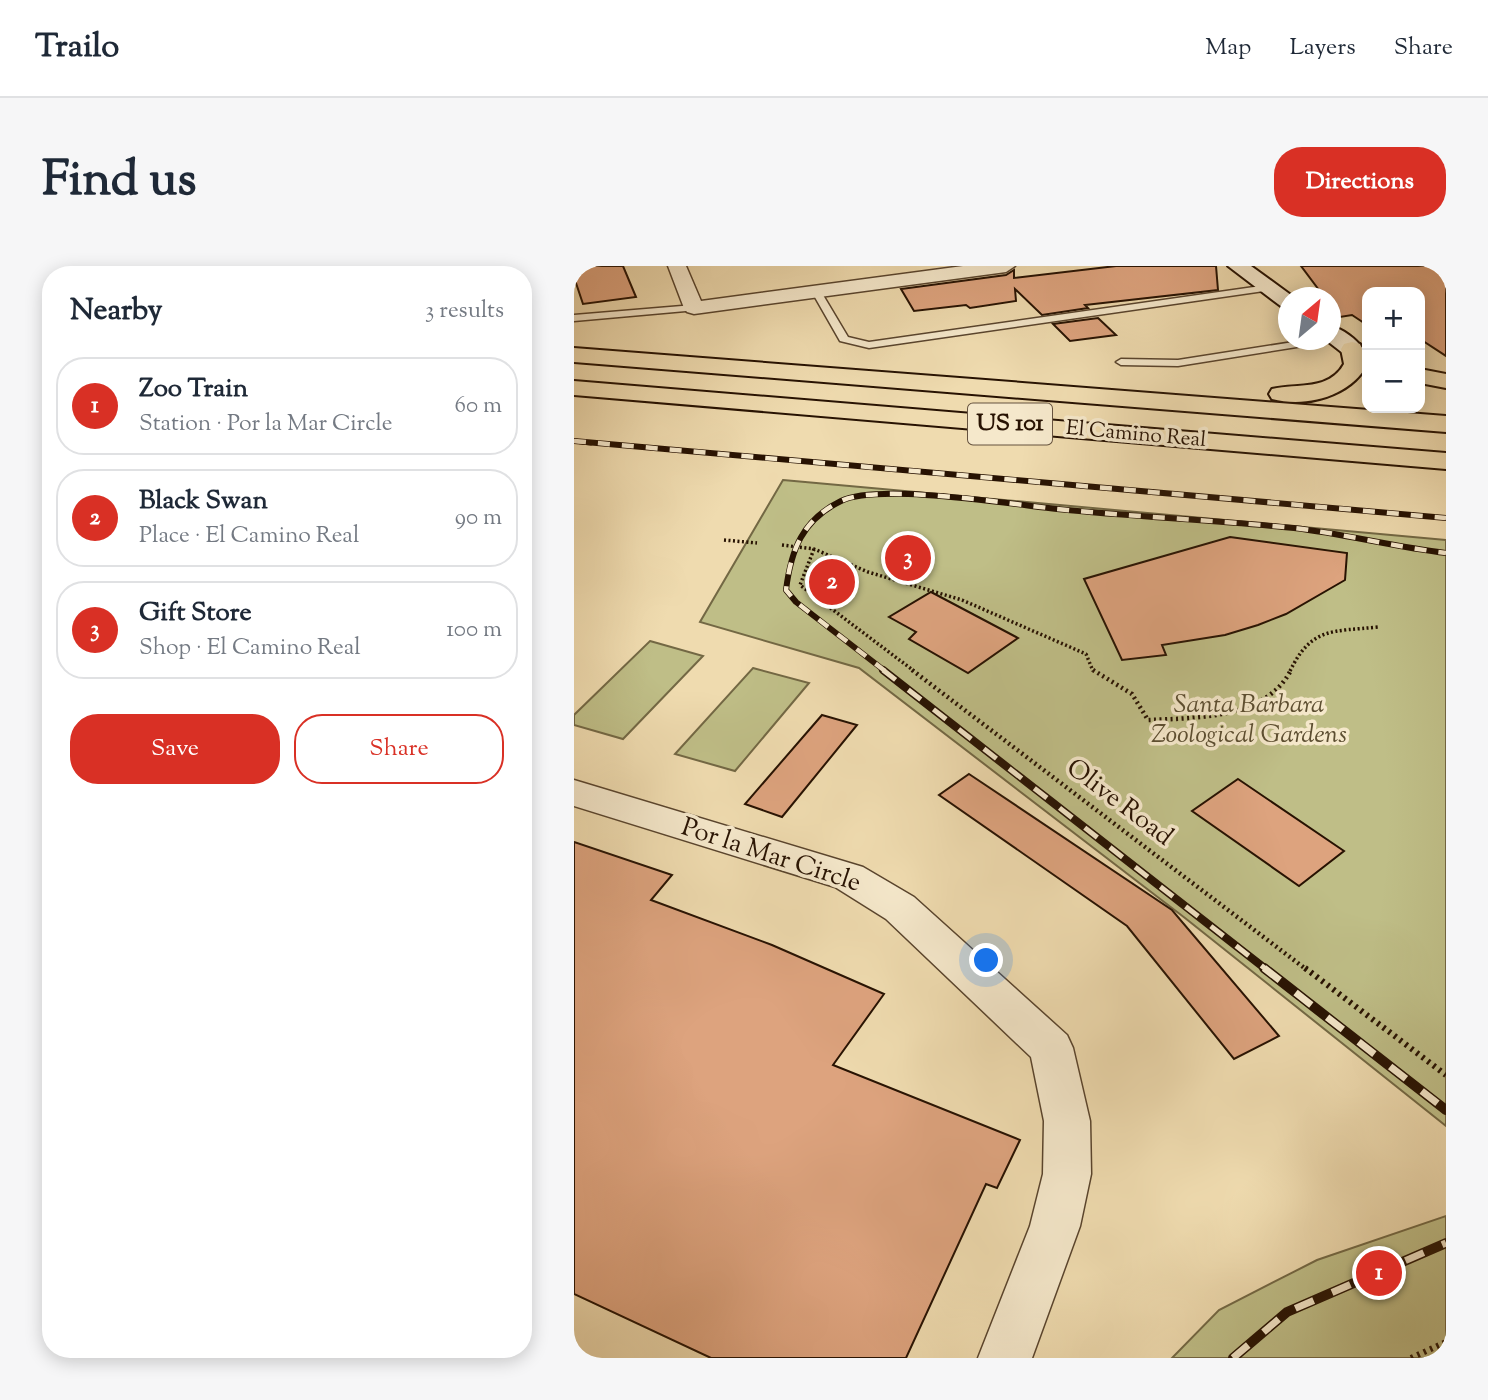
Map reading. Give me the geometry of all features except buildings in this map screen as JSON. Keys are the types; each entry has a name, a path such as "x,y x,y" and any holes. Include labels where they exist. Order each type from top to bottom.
{"highway":[{"path":"1168,402 1311,392 1334,387 1347,380 1356,364 1341,343"},
{"name":"El Camino Real","path":"574,355 1446,424"},
{"path":"1425,377 1446,381"},
{"name":"El Camino Real","path":"574,388 1446,461"}],"main road":[{"path":"1238,266 1278,295"}],"street":[{"path":"677,266 694,308 1006,266"},
{"name":"Por la Mar Circle","path":"574,793 849,877 884,896 1051,1048 1067,1121 1067,1174 1055,1226 1004,1358"}],"lane":[{"path":"817,292 844,338 857,344 869,345 1268,288"},
{"path":"574,318 694,308"},
{"path":"1121,362 1178,363 1278,350"}],"path":[{"path":"724,540 757,543"},
{"path":"782,545 814,549 868,572 962,600 1086,654 1094,673 1132,694 1148,720 1221,714 1250,705 1280,687 1306,645 1320,636 1378,627"},
{"name":"Olive Road","path":"814,549 800,585 1446,1074"},
{"path":"1411,1358 1446,1342"}],"green space":[{"name":"Santa Barbara Zoological Gardens","path":"783,480 1446,540 1446,1126 1185,918 859,668 700,622"},
{"path":"650,641 703,656 623,739 574,725 574,715"},
{"path":"753,668 809,683 735,771 675,754"},
{"path":"1446,1216 1446,1358 1172,1358 1219,1310 1317,1260"}],"railway":[{"path":"591,443 574,441 1446,518"},
{"path":"885,671 796,602 786,590 795,549 808,527 817,517 841,501 859,496 946,496 1087,512 1294,528 1446,553"},
{"path":"883,670 1267,970"},
{"path":"1264,968 1446,1110"},
{"path":"1233,1358 1287,1312 1446,1243"}],"place":[{"name":"Gift Store","path":"908,558"},
{"name":"Black Swan","path":"832,582"},
{"name":"Zoo Train","path":"1379,1273"}]}
